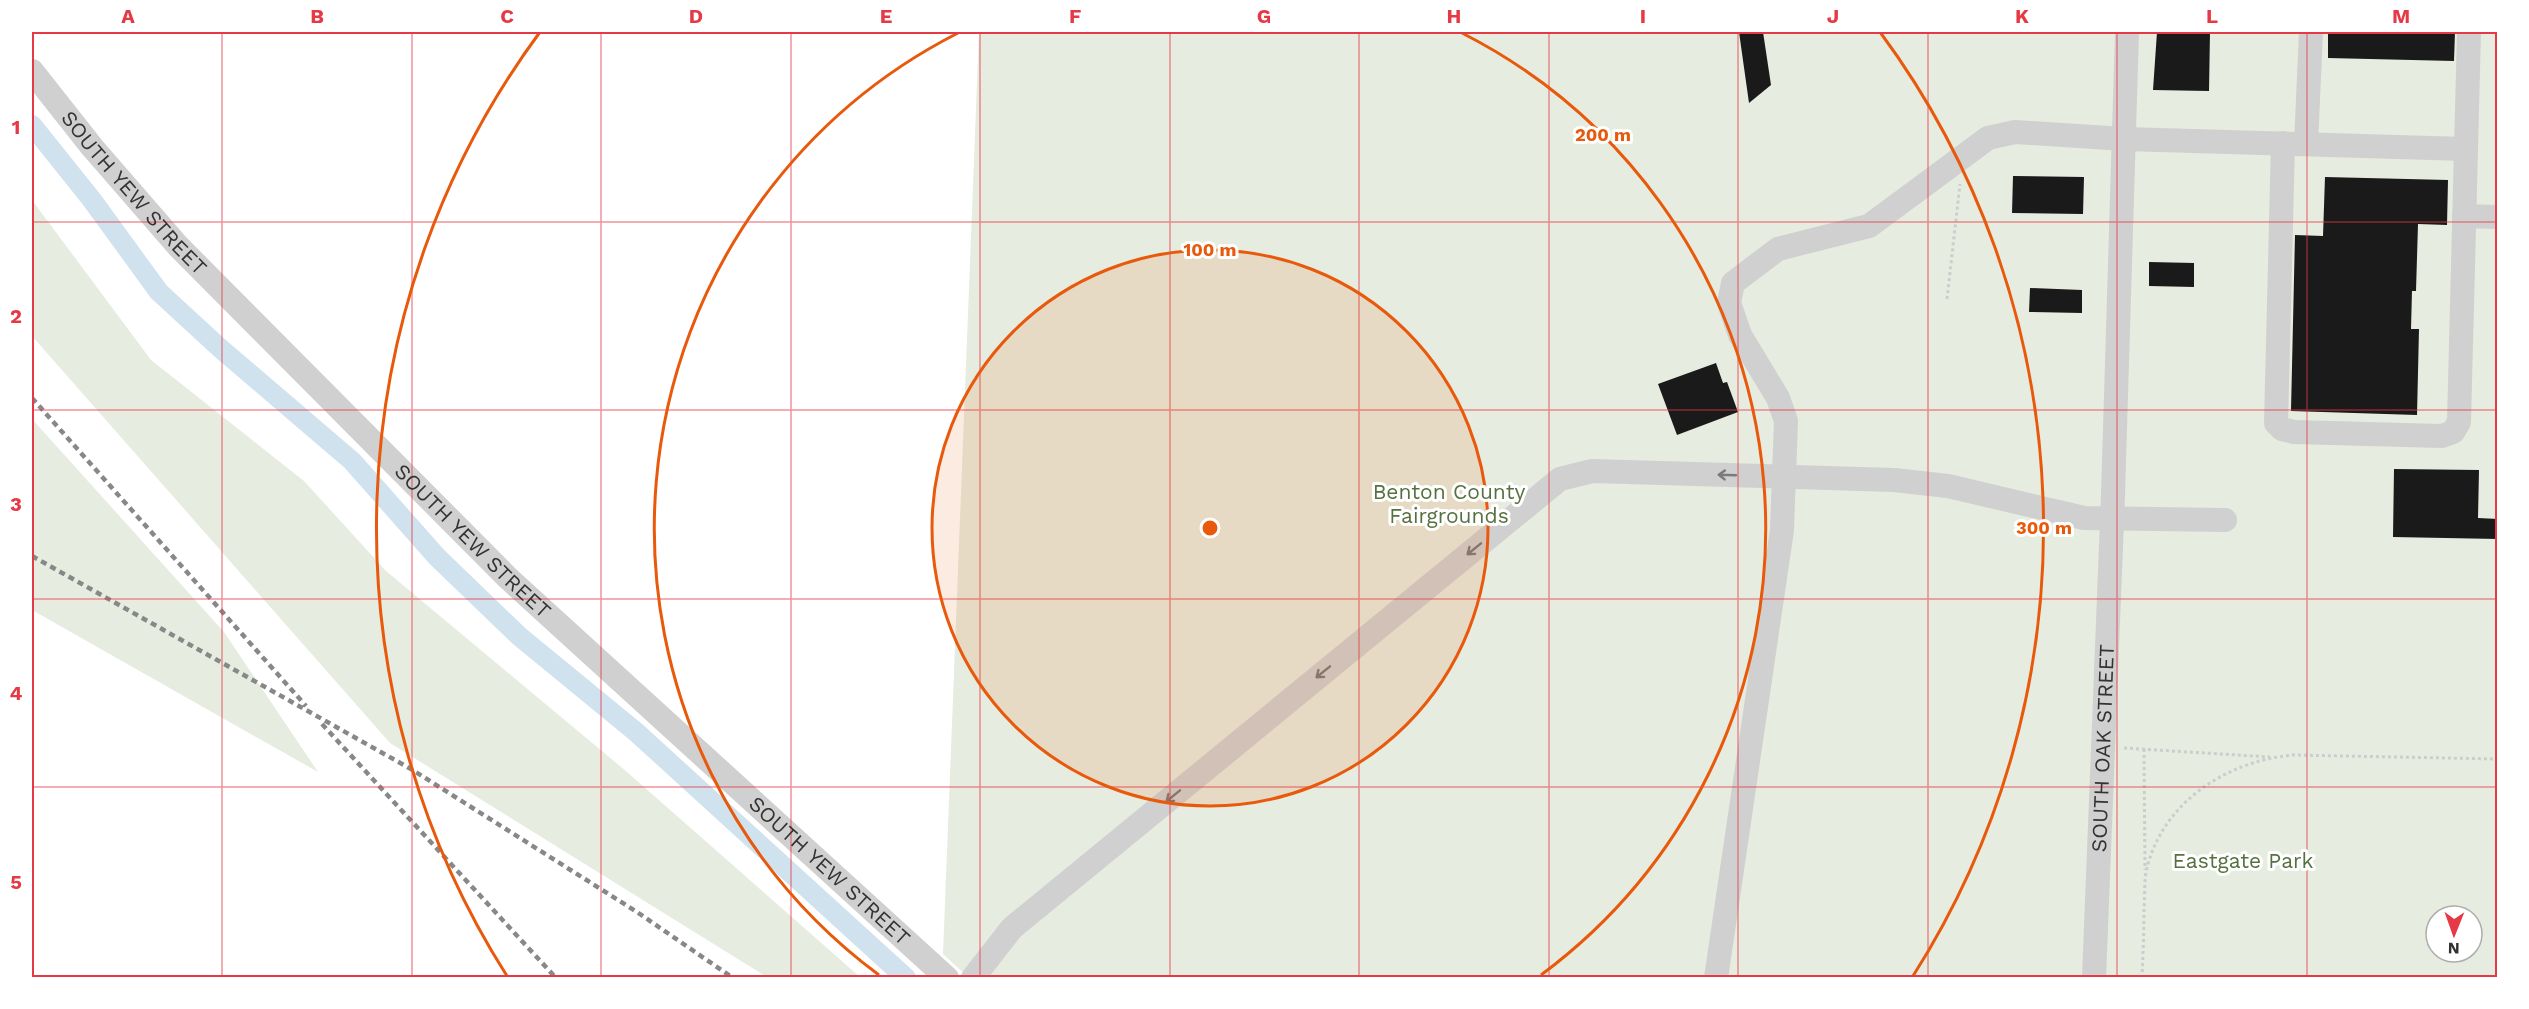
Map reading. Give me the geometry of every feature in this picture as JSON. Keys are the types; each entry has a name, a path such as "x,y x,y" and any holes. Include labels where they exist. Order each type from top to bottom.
{"street":[{"name":"SOUTH OAK STREET","path":"2094,978 2112,519 2127,32"},
{"path":"2311,32 2294,144 2276,423 2282,429 2294,432 2442,436 2452,432 2458,422 2469,32"},
{"name":"SOUTH YEW STREET","path":"32,71 92,147 178,246 508,578 947,978"},
{"path":"1716,978 1782,530 1786,477 1786,421 1778,398 1740,334 1729,303 1733,283 1778,249 1869,226 1988,138 2015,132 2124,139 2466,149"},
{"path":"2464,216 2498,217"},
{"path":"973,978 1012,928 1560,479 1592,471 1894,480 1948,486 2084,518 2225,520"}],"path":[{"path":"1947,299 1962,157"},
{"path":"2103,748 2272,757 2293,755 2498,759"},
{"path":"2142,978 2145,874 2144,749"},
{"path":"2145,874 2150,857 2162,835 2191,795 2216,778 2272,757"}],"green space":[{"name":"Benton County Fairgrounds","path":"979,32 2497,32 2497,977 969,978 943,954"},
{"path":"32,200 151,360 304,481 386,571 627,772 860,977 767,977 390,743 32,336"},
{"path":"32,419 224,632 318,772 32,610"}],"building":[{"path":"1739,32 1763,32 1771,85 1749,103"},
{"path":"2157,32 2210,32 2209,91 2153,90"},
{"path":"2328,32 2455,32 2454,61 2328,58"},
{"path":"2013,176 2084,177 2083,214 2012,213"},
{"path":"2325,177 2448,180 2447,225 2418,224 2416,291 2412,291 2411,329 2419,329 2417,415 2291,411 2295,235 2323,236"},
{"path":"2149,262 2194,263 2194,287 2149,286"},
{"path":"2030,288 2082,290 2082,313 2029,312"},
{"path":"1716,363 1723,383 1727,382 1738,412 1677,435 1658,384"},
{"path":"2394,469 2479,470 2478,518 2498,519 2498,539 2393,537"}],"waterway":[{"path":"32,125 92,200 159,292 221,349 352,461 437,557 519,636 636,732 906,978"}],"railway":[{"path":"32,398 306,706"},
{"path":"32,556 411,769 637,912 733,978"},
{"path":"322,724 556,978"}],"park label":[{"name":"Eastgate Park","path":"2243,861"}]}
